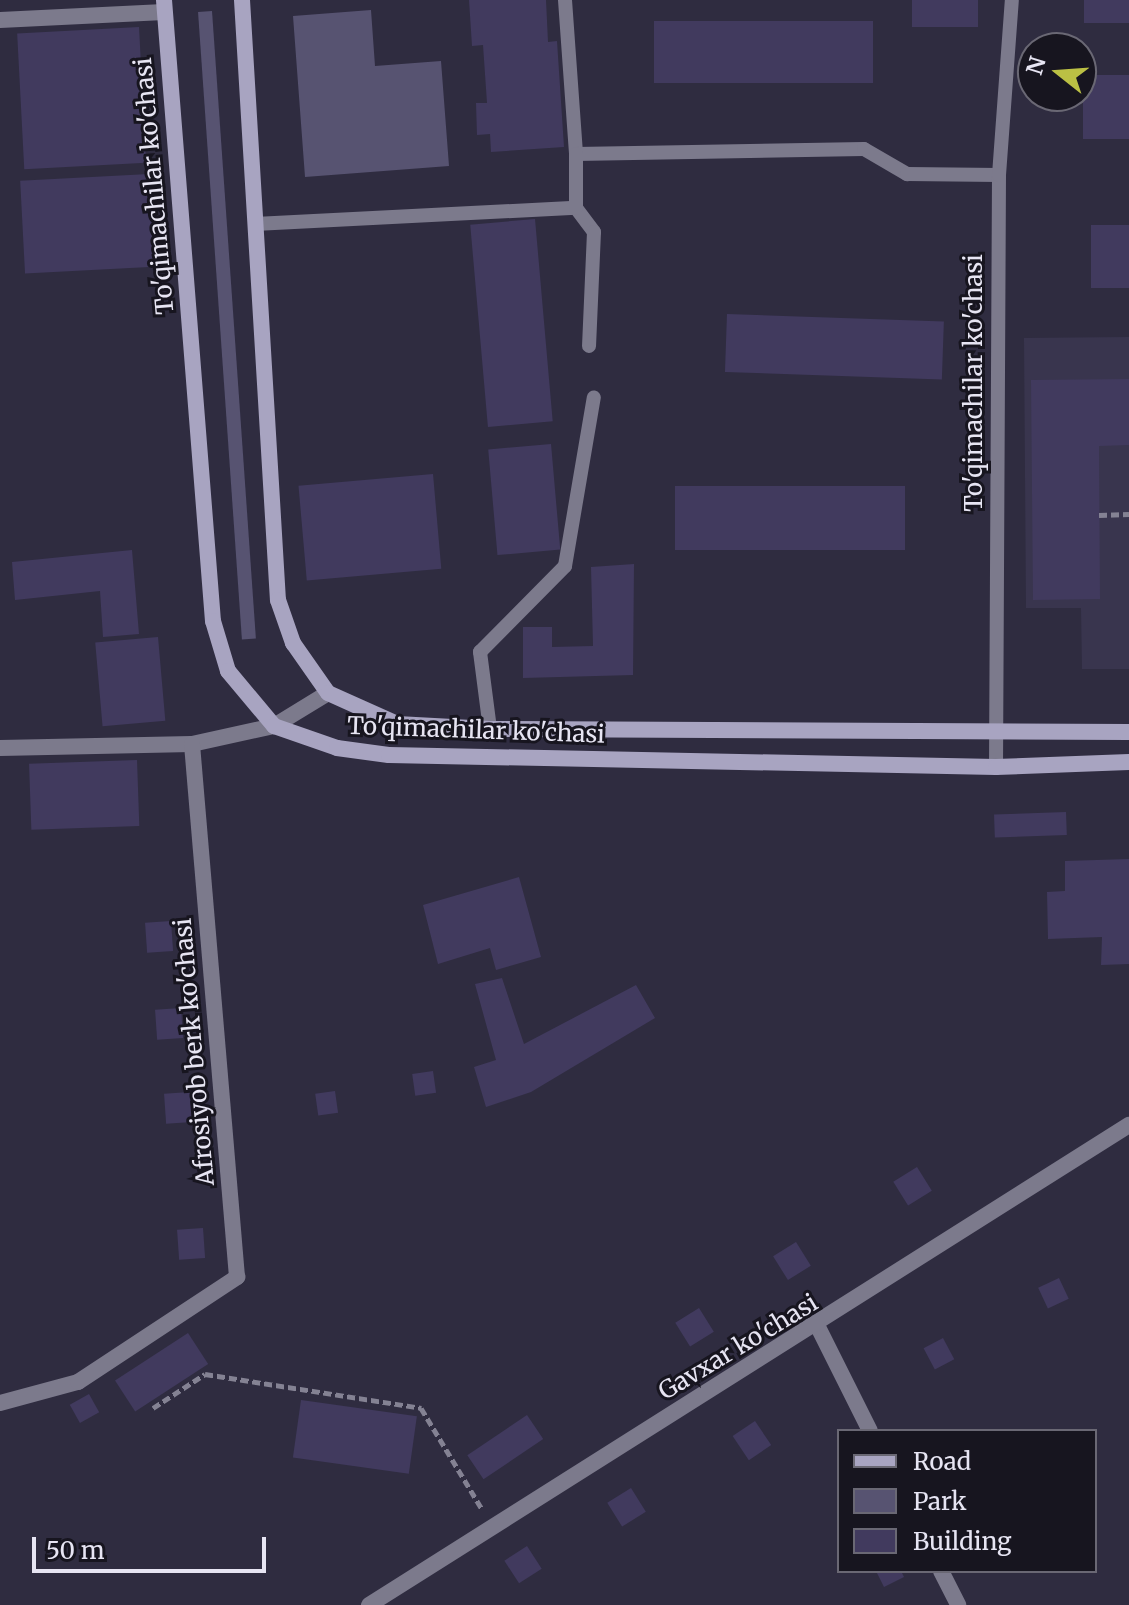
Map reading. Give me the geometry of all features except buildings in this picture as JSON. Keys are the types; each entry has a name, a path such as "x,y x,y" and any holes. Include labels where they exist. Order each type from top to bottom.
{"main road":[{"path":"164,12 179,0"},
{"path":"232,0 242,8"},
{"name":"To'qimachilar ko'chasi","path":"242,8 278,600 293,643 328,693 397,724 490,729 997,735 1129,732"},
{"name":"To'qimachilar ko'chasi","path":"164,12 213,621 228,671 274,726 337,748 389,755 996,767 1129,762"}],"street":[{"path":"0,20 164,12"},
{"path":"0,748 192,744 274,726 328,693"},
{"name":"Afrosiyob berk ko'chasi","path":"0,1403 78,1382 237,1277 192,744"},
{"name":"Gavxar ko'chasi","path":"369,1605 493,1524 818,1327 1129,1125"},
{"path":"818,1327 869,1429"},
{"path":"942,1573 958,1605"}],"lane":[{"path":"565,0 576,154 576,208 594,232 589,346"},
{"name":"To'qimachilar ko'chasi","path":"996,767 999,175 1012,0"},
{"path":"576,154 864,149 907,174 999,175"},
{"path":"255,224 576,208"},
{"path":"490,729 480,652 565,566 594,397"}],"path":[{"path":"1099,515 1129,514"},
{"path":"153,1408 205,1374 421,1408 493,1524"}],"shaded area":[{"path":"1129,337 1129,669 1082,669 1081,608 1026,608 1024,338"}],"green space":[{"path":"371,10 375,66 441,61 449,166 305,177 293,16"},
{"path":"212,11 256,638 242,639 198,12"}]}
